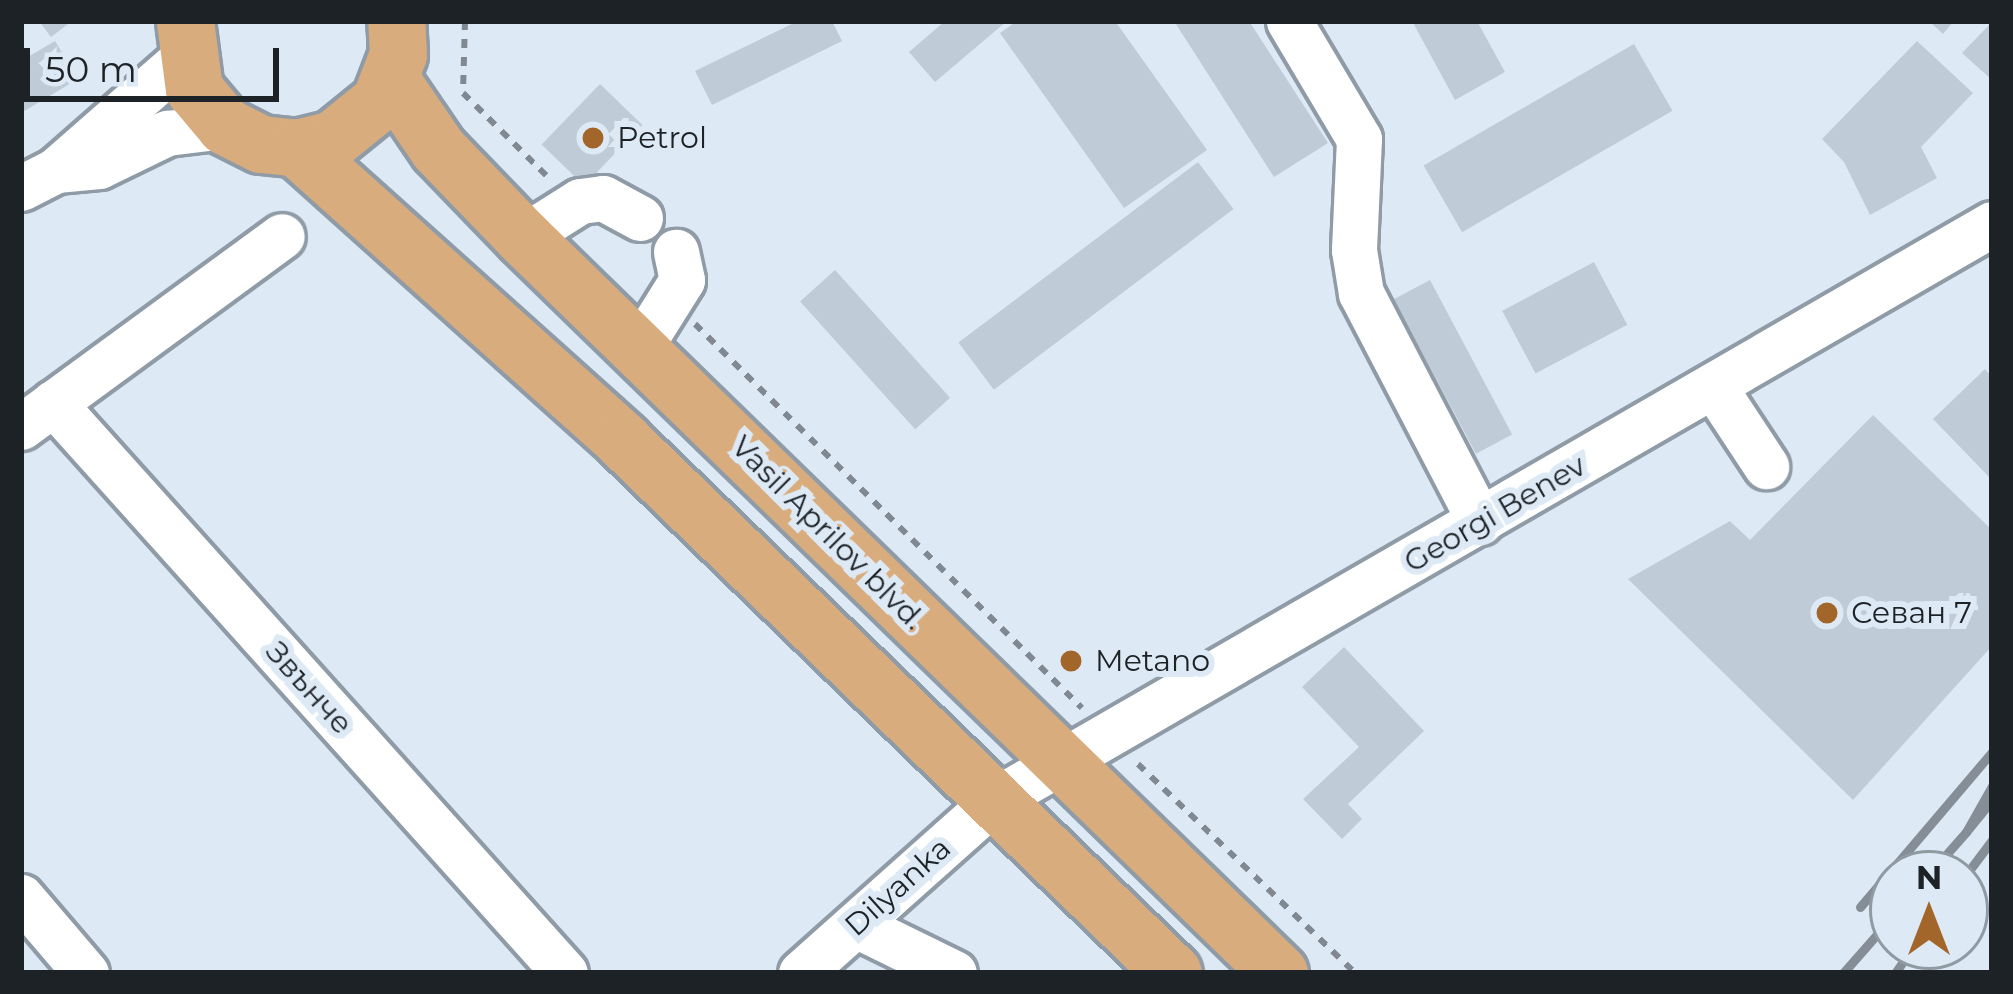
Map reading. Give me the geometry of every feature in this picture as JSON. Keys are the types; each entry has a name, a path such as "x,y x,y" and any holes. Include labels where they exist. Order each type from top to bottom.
{"main road":[{"path":"185,39 194,89 225,126 261,144 297,148 333,140 364,119 391,80 396,21"},
{"name":"Vasil Aprilov blvd.","path":"391,80 438,149 523,237 1279,973"},
{"path":"297,148 623,441 1173,973"}],"street":[{"path":"1289,21 1359,140 1361,292 1480,523"},
{"path":"39,179 185,39"},
{"path":"39,179 99,166 167,133 225,126"},
{"path":"523,237 575,204 603,198 640,218"},
{"name":"Georgi Benev","path":"995,800 1063,767 1992,224"},
{"path":"37,415 282,236"},
{"path":"640,347 682,280 676,252"},
{"path":"1714,387 1766,466"},
{"name":"Звънче","path":"37,415 565,973"},
{"name":"Dilyanka","path":"801,973 995,800"},
{"path":"21,897 86,973"},
{"path":"856,925 954,973"}],"path":[{"path":"465,21 463,93 575,204"},
{"path":"670,299 1355,973"}],"building":[{"path":"39,21 72,21 51,37"},
{"path":"798,21 832,21 842,41 712,105 695,71"},
{"path":"945,21 1007,21 935,82 909,52"},
{"path":"1017,21 1115,21 1207,150 1124,208 1000,33"},
{"path":"1174,21 1249,21 1328,143 1274,177"},
{"path":"1412,21 1477,21 1505,72 1455,100"},
{"path":"1929,21 1954,21 1943,34"},
{"path":"1992,22 1992,80 1962,53"},
{"path":"55,41 78,79 21,113 21,61"},
{"path":"1917,41 1973,93 1921,147 1937,178 1870,215 1844,162 1822,139"},
{"path":"1634,44 1672,111 1462,232 1424,166"},
{"path":"600,84 642,125 584,185 542,144"},
{"path":"1198,162 1234,209 994,390 958,343"},
{"path":"1594,262 1627,325 1536,374 1502,311"},
{"path":"835,270 950,398 915,429 800,301"},
{"path":"1430,280 1512,435 1476,454 1394,299"},
{"path":"1985,369 1992,377 1992,480 1933,419"},
{"name":"Севан 7","path":"1873,415 1992,530 1992,646 1853,800 1628,579 1730,521 1750,540"},
{"path":"1344,647 1424,731 1348,804 1362,819 1342,839 1303,799 1359,747 1302,687"}],"railway":[{"path":"1860,907 1992,752"},
{"path":"1992,786 1966,832 1992,800"},
{"path":"1950,850 1966,832"},
{"path":"1984,850 1992,840"},
{"path":"1843,973 1869,943"}],"place":[{"name":"Petrol","path":"593,138"},
{"name":"Севан 7","path":"1827,613"},
{"name":"Metano","path":"1071,661"}]}
